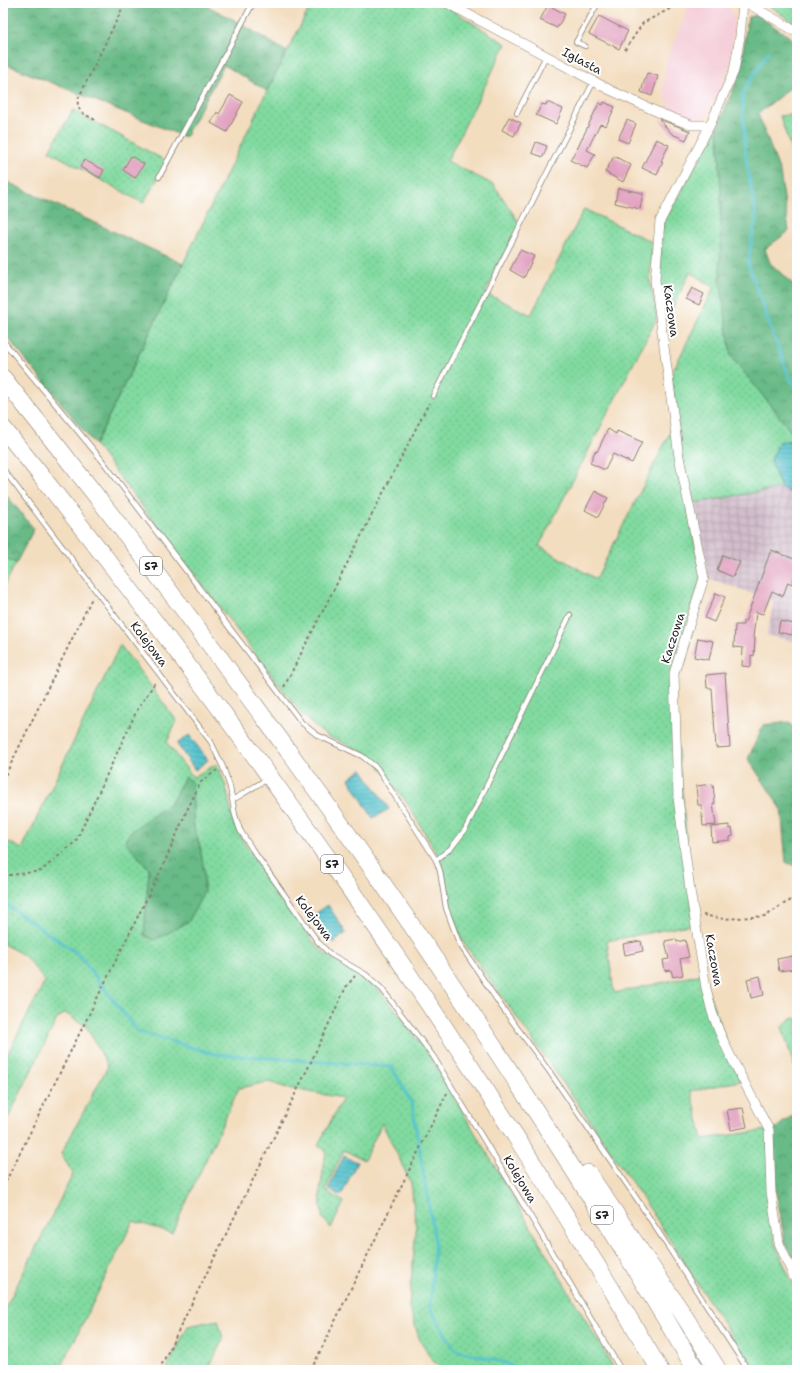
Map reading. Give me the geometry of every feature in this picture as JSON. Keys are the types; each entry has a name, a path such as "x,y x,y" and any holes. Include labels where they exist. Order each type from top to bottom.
{"highway":[{"name":"S7","path":"3,378 154,569 280,738 396,902 504,1063 597,1208 696,1370"},
{"name":"S7","path":"3,428 133,593 269,776 376,927 448,1034 571,1224 660,1370"},
{"path":"504,1063 562,1134 681,1311 718,1370"}],"street":[{"name":"Iglasta","path":"446,3 594,81 662,114 691,125 710,125"},
{"name":"Kaczowa","path":"743,3 740,36 734,71 710,125 660,221 654,280 679,457 704,578 674,673 678,798 694,914 709,1002 719,1031 769,1130 771,1192 779,1243 797,1284"},
{"path":"747,3 790,28 797,34"}],"lane":[{"path":"159,177 253,3"},
{"path":"585,46 576,42 598,3"},
{"path":"517,113 546,56"},
{"path":"433,396 594,81"},
{"path":"3,341 101,460 302,723 317,735 362,756 378,768 436,860 440,871 446,908 459,943 501,1006 549,1071 639,1202 748,1370"},
{"name":"Kolejowa","path":"3,469 97,590 211,742 223,767 230,787 235,815 240,830 318,942 330,954 365,974 382,989 433,1056 621,1370"},
{"path":"436,860 451,848 465,830 570,615"},
{"path":"232,799 236,798 269,776"}],"path":[{"path":"95,120 81,112 77,105 78,99 125,3"},
{"path":"625,50 643,23 681,3"},
{"path":"280,694 327,606 433,396"},
{"path":"3,780 88,604 97,590"},
{"path":"3,876 41,871 76,841 137,710 161,675"},
{"path":"3,1187 163,866 187,810 201,782 213,772 223,767"},
{"path":"694,914 724,919 766,916 797,897"},
{"path":"159,1370 314,1056 346,987 359,971"},
{"path":"311,1370 451,1086"}],"shaded area":[{"path":"694,3 726,3 735,17 730,65 709,112 701,119 673,115 663,89 666,62 688,7"},
{"path":"781,488 797,495 797,642 767,635 774,601 708,578 694,503"}],"green space":[{"path":"3,3 202,3 238,22 287,52 267,91 224,65 185,137 3,63"},
{"path":"312,3 441,3 506,44 447,161 494,185 520,224 485,293 531,315 584,209 652,242 650,281 657,318 539,546 596,579 673,427 701,578 671,672 694,924 607,941 614,993 702,974 740,1081 691,1091 703,1139 767,1130 775,1244 797,1293 797,1370 753,1370 652,1212 590,1121 462,940 451,911 446,880 439,857 408,805 376,761 360,750 327,736 303,716 95,445 267,91"},
{"path":"765,3 797,3 797,25"},
{"path":"757,15 797,42 797,82 758,114 780,172 789,231 765,249 770,263 797,288 797,441 787,426 731,356 720,279 721,194 718,126 740,73 748,17"},
{"path":"73,110 168,162 143,203 49,151"},
{"path":"797,114 797,168 780,116"},
{"path":"718,126 721,194 787,426 796,440 779,442 771,461 781,488 694,503 682,456 671,375 714,287 690,272 665,324 659,280 663,223"},
{"path":"3,180 183,264 95,445 3,332"},
{"path":"3,491 34,529 16,563 3,557"},
{"path":"3,557 16,563 3,588"},
{"path":"120,645 177,721 167,742 193,777 217,764 226,786 233,821 243,841 316,945 330,957 361,976 377,988 400,1015 431,1058 615,1370 444,1370 432,1360 419,1338 409,1306 416,1229 411,1183 382,1123 364,1160 344,1150 325,1190 344,1202 331,1228 322,1217 320,1192 326,1151 318,1145 343,1098 287,1088 269,1082 239,1088 172,1233 133,1221 60,1370 3,1370 3,1313 73,1174 61,1154 108,1066 86,1026 65,1013 57,1019 3,1128 3,1063 45,981 24,955 3,944 3,839 22,849"},
{"path":"789,722 797,731 797,865 792,865 786,862 781,808 748,759 763,725"},
{"path":"185,777 192,781 194,828 200,846 204,871 204,892 189,921 154,940 144,935 149,869 125,841 130,832 171,803"},
{"path":"797,1018 797,1075 782,1027 790,1019"},
{"path":"797,1112 797,1263 785,1243 776,1192 772,1131"},
{"path":"218,1320 223,1339 208,1370 166,1370 188,1326"}],"water":[{"path":"796,440 797,495 781,488 771,461 779,442"},
{"path":"189,735 208,760 195,770 177,744"},
{"path":"362,769 389,809 373,818 349,779"},
{"path":"328,905 346,933 333,943 315,914"},
{"path":"344,1156 357,1162 341,1196 328,1189"}],"building":[{"path":"548,5 565,14 557,28 540,20"},
{"path":"599,16 628,31 619,49 589,34"},
{"path":"647,73 658,76 652,96 641,92"},
{"path":"230,95 243,102 227,132 211,123 217,112 219,114"},
{"path":"547,102 563,109 556,124 536,115 542,104 546,105"},
{"path":"604,102 615,107 606,126 600,124 587,150 595,154 587,168 570,160 579,145 599,103 603,105"},
{"path":"509,117 521,123 514,136 502,130"},
{"path":"659,119 690,131 686,140 672,134"},
{"path":"627,120 636,124 628,143 618,139"},
{"path":"656,139 669,145 661,161 663,162 657,175 642,168"},
{"path":"536,142 547,146 543,157 532,153"},
{"path":"131,156 144,164 135,178 123,170"},
{"path":"614,156 631,165 623,182 605,172"},
{"path":"84,160 104,170 100,178 80,167"},
{"path":"618,188 643,193 640,209 615,203"},
{"path":"520,250 534,256 524,278 510,270"},
{"path":"692,288 704,294 699,305 686,299"},
{"path":"608,429 616,434 617,431 642,442 632,463 613,454 605,470 590,463"},
{"path":"595,491 608,498 598,517 585,510"},
{"path":"771,550 797,560 795,575 792,584 788,582 783,596 772,591 763,614 756,612 753,638 755,638 754,656 751,655 751,667 742,666 743,648 734,647 735,625 743,625 743,621 745,622"},
{"path":"723,555 740,562 733,577 717,570"},
{"path":"716,593 725,597 714,622 705,618"},
{"path":"780,621 794,624 792,635 778,632"},
{"path":"698,638 713,641 709,660 694,657"},
{"path":"725,673 730,747 716,748 712,688 707,688 706,675"},
{"path":"713,784 715,804 713,804 716,825 703,826 701,805 698,805 696,786"},
{"path":"729,825 729,829 732,828 733,836 730,837 730,840 712,842 711,827"},
{"path":"676,939 677,942 685,940 689,957 680,959 683,975 673,977 671,970 665,971 663,960 669,959 665,941"},
{"path":"641,941 643,951 625,955 623,944"},
{"path":"793,956 795,969 779,971 777,959"},
{"path":"760,976 764,995 751,998 747,979"},
{"path":"743,1108 747,1127 731,1130 727,1110"}],"waterway":[{"path":"768,52 742,94 746,160 756,215 748,263 790,379 797,389"},
{"path":"3,903 78,954 137,1031 214,1054 392,1067 412,1104 435,1242 430,1308 455,1350 506,1363 517,1370"}]}
